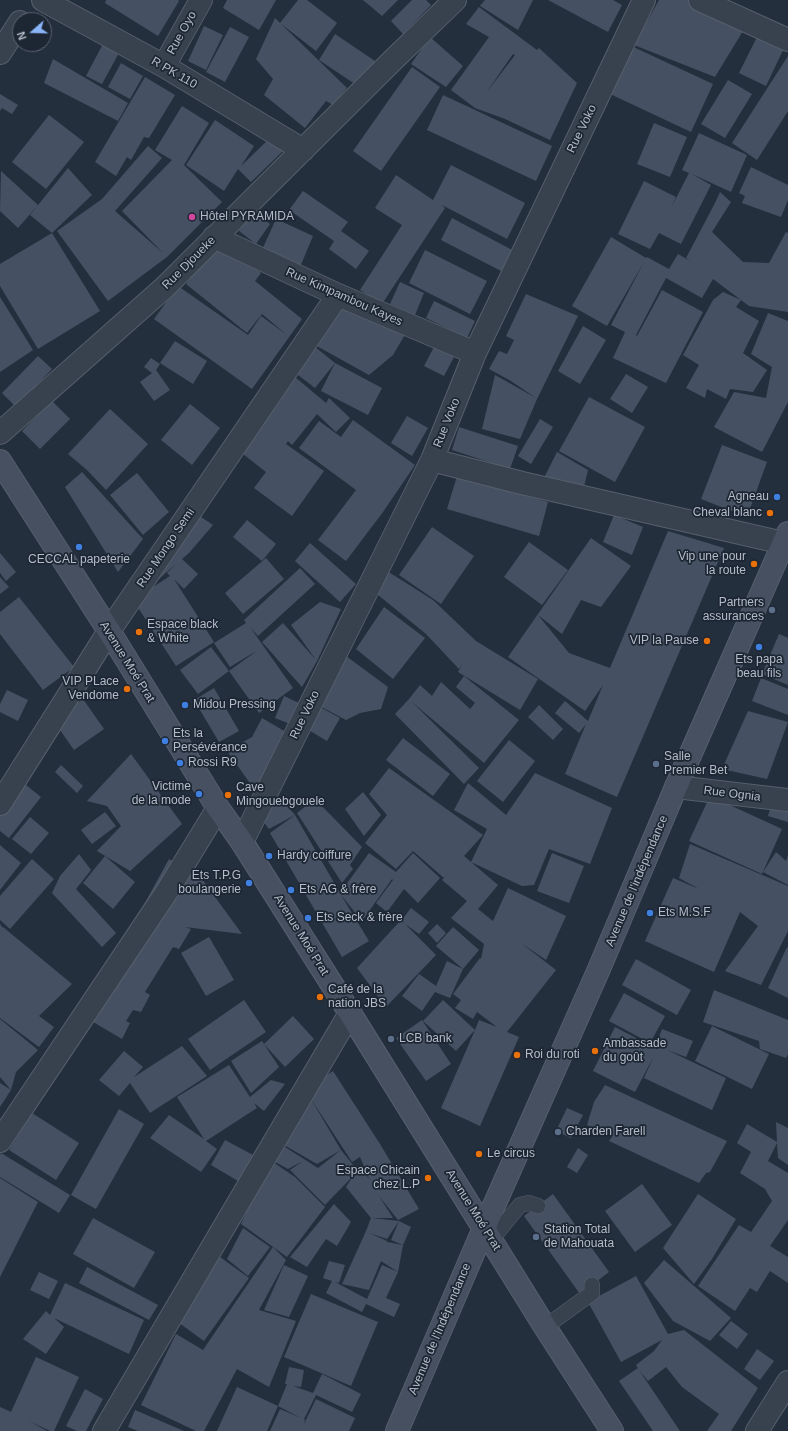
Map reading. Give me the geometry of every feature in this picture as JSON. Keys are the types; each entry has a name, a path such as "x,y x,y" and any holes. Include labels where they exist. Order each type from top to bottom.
{"street":[{"path":"26,12 34,0"},
{"name":"R PK 110","path":"43,0 164,66 303,150"},
{"name":"Rue Oyo","path":"164,66 201,0"},
{"name":"Rue Djoueke","path":"0,433 165,287 455,0"},
{"name":"Rue Voko","path":"242,842 432,460 475,353 644,0"},
{"path":"700,0 788,40"},
{"path":"0,53 12,34"},
{"name":"Rue Kimpambou Kayes","path":"214,237 338,295 475,353"},
{"name":"Rue Mongo Semi","path":"0,804 109,631 338,295"},
{"path":"432,460 522,483 786,540"},
{"name":"Avenue Moé Prat","path":"0,461 109,631 218,808 242,842 545,1327 612,1431"},
{"name":"Avenue de l'indépendance","path":"488,1234 676,787 786,540"},
{"name":"Rue Ognia","path":"676,787 788,800"},
{"path":"0,1141 168,890 218,808"},
{"path":"104,1431 350,1014"},
{"name":"Avenue de l'Indépendance","path":"397,1431 488,1234"},
{"path":"757,1431 788,1382"}],"lane":[{"path":"488,1234 520,1205 529,1203 538,1206"},
{"path":"545,1327 592,1293 592,1285"}],"building":[{"path":"106,0 179,1 158,36 105,3"},
{"path":"227,0 276,0 259,30 223,8"},
{"path":"298,0 307,0 337,23 316,51 280,23"},
{"path":"363,0 398,0 382,16"},
{"path":"412,0 426,0 431,5 403,34 391,21"},
{"path":"485,0 533,0 518,30 480,6"},
{"path":"548,0 613,0 622,5 608,32"},
{"path":"659,0 689,0 746,26 715,77 634,45"},
{"path":"479,7 537,50 539,48 577,83 550,140 505,119 475,108 451,90 489,37 466,24","holes":["513,54 515,55 486,93"]},
{"path":"275,18 347,88 333,105 326,101 305,128 264,95 273,79 256,59"},
{"path":"204,26 223,35 206,70 188,61"},
{"path":"230,27 249,37 225,82 206,72"},
{"path":"335,34 375,61 358,86 319,60"},
{"path":"758,35 784,48 766,86 739,73"},
{"path":"430,37 463,66 446,87 411,64"},
{"path":"104,42 120,51 102,84 86,76"},
{"path":"629,45 713,84 691,132 608,93"},
{"path":"788,56 788,111 757,160 732,143"},
{"path":"53,59 128,103 118,121 44,83"},
{"path":"121,63 143,76 130,99 108,87"},
{"path":"412,67 440,87 381,171 353,151"},
{"path":"145,77 175,95 149,138 144,137 131,160 127,157 116,176 95,162"},
{"path":"728,80 752,94 725,138 701,124"},
{"path":"0,94 18,105 12,114 2,108 0,111"},
{"path":"443,95 552,146 536,181 427,130"},
{"path":"182,106 209,123 184,165 222,202 167,257 108,301 57,231 102,199 148,146 162,158 115,211 163,253 122,211 172,160 155,150"},
{"path":"49,115 84,142 46,189 12,162"},
{"path":"215,120 254,146 241,166 271,137 284,150 251,182 238,169 224,191 186,165"},
{"path":"654,123 687,137 670,177 637,164"},
{"path":"699,133 747,155 731,192 692,174 711,185 681,244 659,233 650,249 618,234 644,181 676,197 671,208 689,173 682,170"},
{"path":"451,165 525,203 507,239 442,205 445,208 382,304 360,290 402,225 375,208 396,175 433,200"},
{"path":"751,167 788,185 788,200 781,217 742,203 745,196 739,193"},
{"path":"68,168 92,195 52,233 30,215"},
{"path":"1,171 38,205 18,228 0,211"},
{"path":"303,191 348,222 341,231 369,251 356,269 329,249 334,241 289,210"},
{"path":"720,192 731,202 712,232 743,262 769,263 786,232 788,233 788,312 749,306 713,279 702,298 666,278 636,335 637,336 662,290 703,312 666,383 613,358 625,332 611,325 644,262 607,326 572,306 611,237 646,258 647,257 669,269 678,254 690,261 686,258"},
{"path":"253,211 270,224 256,244 239,231"},
{"path":"452,218 514,251 503,272 441,240"},
{"path":"276,219 313,236 300,267 262,250"},
{"path":"52,233 100,311 38,349 0,286 0,264"},
{"path":"220,240 261,273 255,281 302,319 252,389 154,319 178,286 248,335 261,316 287,335 262,314 247,333 186,284"},
{"path":"425,250 487,281 470,314 409,283"},
{"path":"400,282 424,293 415,315 390,304"},
{"path":"723,292 741,300 736,307 759,321 743,353 767,370 753,392 730,389 726,399 707,389 705,398 686,388 699,365 683,355 713,300"},
{"path":"338,294 409,328 393,355 369,375 315,345"},
{"path":"526,294 578,316 537,399 520,439 482,429 495,375 536,398 511,381 489,369 499,351 507,354 514,340 506,336"},
{"path":"0,297 33,350 0,372"},
{"path":"434,301 475,321 467,338 426,318"},
{"path":"768,313 788,321 788,402 762,452 714,427 734,392 766,398 772,367 751,354"},
{"path":"583,326 606,340 580,384 558,371"},
{"path":"175,341 207,361 193,384 160,363"},
{"path":"309,342 335,363 315,388 289,368"},
{"path":"434,347 454,357 444,376 424,366"},
{"path":"38,356 52,369 16,407 2,393"},
{"path":"151,358 160,364 156,370 170,390 154,401 140,382 152,373 144,367"},
{"path":"335,363 382,388 368,415 321,391"},
{"path":"626,374 648,387 632,413 610,399"},
{"path":"295,377 326,403 329,398 350,418 336,432 317,414 292,445 288,441 286,444 324,471 292,516 254,488 266,472 238,450"},
{"path":"589,397 645,427 615,482 559,451"},
{"path":"52,401 70,419 40,449 22,431"},
{"path":"190,404 220,428 192,465 161,440"},
{"path":"110,409 148,444 106,490 87,470 68,454"},
{"path":"407,416 428,428 412,456 391,443"},
{"path":"540,419 553,427 531,464 518,456"},
{"path":"353,420 415,465 383,512 346,561 318,540 356,490 299,448 319,421 341,437"},
{"path":"459,427 518,446 510,469 452,450"},
{"path":"722,445 767,462 747,517 701,499"},
{"path":"557,452 588,470 583,491 543,480"},
{"path":"82,472 143,539 118,572 65,487"},
{"path":"137,473 169,512 143,535 110,495"},
{"path":"457,476 548,502 539,536 447,509"},
{"path":"186,507 213,525 182,559 198,574 184,589 174,579 214,642 176,666 133,600 170,576 167,573 176,564 152,585"},
{"path":"614,515 643,527 632,555 603,542"},
{"path":"247,520 276,544 262,561 233,537"},
{"path":"432,527 474,556 441,604 399,575"},
{"path":"668,531 724,548 617,797 565,774 586,724 579,733 555,713 565,701 588,721 603,685 585,711 508,657 591,538 631,566 601,607 581,600 562,634 538,615 569,653 610,668"},
{"path":"529,542 568,570 542,605 504,577"},
{"path":"310,543 356,584 340,602 295,561"},
{"path":"0,553 16,572 6,581 0,573"},
{"path":"266,558 284,579 243,614 225,593"},
{"path":"300,568 315,584 258,636 250,627 293,688 259,713 229,671 258,650 230,667 214,643 246,623 244,620"},
{"path":"387,571 433,600 476,641 538,679 520,710 458,672 463,663 459,669 426,634 372,590"},
{"path":"0,577 9,587 0,594"},
{"path":"19,597 74,667 43,690 0,634 0,612"},
{"path":"320,602 341,609 317,661 302,687 262,642 283,623 316,660 291,625"},
{"path":"384,607 425,638 393,679 356,649"},
{"path":"779,634 788,638 788,685 762,674"},
{"path":"211,647 229,671 198,694 180,670"},
{"path":"346,656 388,687 381,709 360,713 346,720 314,703"},
{"path":"464,676 519,720 484,763 412,702 479,768 464,784 395,714 420,685 432,696 441,682 470,709 475,703 456,687"},
{"path":"761,678 788,689 788,715 752,701"},
{"path":"214,688 239,731 219,742 194,700"},
{"path":"7,690 28,700 18,721 0,712 0,704"},
{"path":"284,696 299,703 290,724 275,718"},
{"path":"83,699 104,729 74,750 53,720"},
{"path":"539,705 563,729 553,740 528,717"},
{"path":"320,707 340,718 327,741 307,729"},
{"path":"748,711 788,722 767,779 722,769"},
{"path":"262,718 286,732 257,793 227,751 252,737"},
{"path":"403,738 450,774 433,796 386,760"},
{"path":"509,740 535,761 503,802 477,781"},
{"path":"131,754 182,824 130,871 97,851 121,826 107,806 87,801"},
{"path":"61,765 83,786 77,793 55,772"},
{"path":"389,768 483,835 464,856 498,885 478,909 493,921 508,888 566,916 546,960 521,943 556,970 507,1032 519,1037 480,1126 441,1108 479,1020 497,1027 477,1012 473,1019 455,1008 461,1000 453,994 480,958 481,959 484,944 451,918 467,901 442,880 444,878 413,851 396,869 365,843 387,815 369,794"},
{"path":"535,773 612,808 590,864 549,849 534,885 522,886 471,862 487,829 454,810 468,783 506,815"},
{"path":"21,781 41,797 9,838 0,831 0,808"},
{"path":"363,792 381,815 364,836 345,809"},
{"path":"276,794 295,815 269,829 256,812"},
{"path":"710,796 782,829 762,874 689,841"},
{"path":"315,799 362,847 350,865 353,869 342,883 297,813"},
{"path":"772,802 788,807 788,822 768,816"},
{"path":"105,812 116,826 92,844 81,830"},
{"path":"295,815 340,893 369,853 396,872 413,853 440,878 418,903 404,889 387,912 376,903 393,880 392,879 362,921 341,895 369,941 342,957 270,833"},
{"path":"30,817 49,833 31,854 12,839"},
{"path":"690,844 788,886 788,931 761,985 725,971 758,926 740,912 714,972 645,941 673,878 699,889 679,878"},
{"path":"0,845 21,863 0,890"},
{"path":"776,852 786,861 788,855 788,885 763,872"},
{"path":"552,853 584,866 569,903 537,891"},
{"path":"79,854 91,870 76,889 116,933 102,947 52,893 60,876"},
{"path":"105,856 135,882 113,909 83,883"},
{"path":"32,859 54,879 10,929 0,920 0,896"},
{"path":"169,859 202,879 242,934 185,927 191,929 179,949 173,947 145,992 150,995 141,1012 133,1010 126,1021 130,1023 122,1039 83,1016"},
{"path":"411,908 429,922 419,934 401,921"},
{"path":"401,920 436,955 386,1007 357,968"},
{"path":"0,924 72,984 39,1016 54,1027 39,1047 0,1018"},
{"path":"437,924 446,933 437,943 428,933"},
{"path":"453,927 479,950 463,969 436,946"},
{"path":"209,937 234,980 206,996 181,953"},
{"path":"787,947 788,948 788,998 768,988"},
{"path":"636,959 691,990 677,1015 622,985"},
{"path":"447,961 463,969 450,998 435,992 422,1011 402,996 419,974 436,986"},
{"path":"714,990 788,1020 788,1054 786,1058 760,1049 759,1041 703,1022"},
{"path":"624,993 665,1016 650,1043 609,1021"},
{"path":"244,1000 266,1032 210,1070 188,1039"},
{"path":"443,1000 475,1030 456,1051 423,1021"},
{"path":"293,1016 314,1039 285,1067 264,1044"},
{"path":"0,1019 38,1050 16,1072 11,1090 0,1077"},
{"path":"422,1020 451,1064 426,1081 396,1038"},
{"path":"712,1026 769,1054 752,1089 695,1061"},
{"path":"615,1027 657,1049 658,1046 656,1045 662,1029 693,1041 686,1057 667,1050 726,1078 712,1110 644,1078 654,1056 635,1092 593,1071"},
{"path":"262,1041 279,1067 251,1093 231,1061"},
{"path":"182,1046 207,1076 150,1113 130,1083 119,1096 99,1080 124,1051 143,1067 134,1077"},
{"path":"229,1065 250,1097 271,1080 285,1084 264,1111 254,1103 257,1108 206,1141 217,1149 201,1172 150,1138 169,1115 204,1139 177,1097"},
{"path":"333,1071 380,1144 419,1209 398,1220 379,1196 393,1218 372,1218 399,1221 387,1239 369,1233 387,1242 403,1245 398,1272 381,1261 369,1290 342,1284 371,1218 346,1187 353,1176 325,1205 290,1170 303,1161 288,1169 268,1158 285,1147 318,1168 341,1150 317,1164 277,1141 305,1089","holes":["311,1099 352,1162 360,1157 370,1181 361,1165 357,1170 341,1150"]},
{"path":"0,1083 11,1090 0,1107"},
{"path":"605,1085 727,1141 710,1172 706,1173 699,1183 609,1141 612,1137 587,1125 594,1102"},
{"path":"567,1108 583,1115 571,1138 556,1131"},
{"path":"119,1109 144,1124 96,1209 71,1195"},
{"path":"32,1113 79,1143 56,1180 9,1150"},
{"path":"776,1122 788,1128 788,1165 778,1158 777,1143 768,1161 788,1173 788,1220 770,1246 788,1257 788,1283 770,1271 757,1292 750,1288 735,1311 698,1286 739,1225 751,1232 772,1201 765,1189 740,1173 751,1152 737,1143 747,1124 777,1142"},
{"path":"225,1140 253,1155 238,1181 211,1165"},
{"path":"578,1148 588,1155 577,1173 567,1167"},
{"path":"1,1153 70,1195 59,1213 0,1177"},
{"path":"270,1160 295,1177 325,1207 287,1257 241,1224"},
{"path":"0,1178 38,1202 0,1277"},
{"path":"642,1184 672,1225 635,1252 605,1211"},
{"path":"553,1194 609,1272 580,1294 524,1216"},
{"path":"698,1194 736,1219 712,1259 694,1284 663,1248"},
{"path":"334,1204 351,1222 337,1246 326,1239 307,1267 290,1257"},
{"path":"93,1218 155,1252 134,1288 73,1254"},
{"path":"399,1221 411,1227 403,1245 391,1240"},
{"path":"243,1228 270,1247 248,1276 227,1259"},
{"path":"273,1247 286,1260 259,1310 296,1321 269,1387 237,1369 204,1431 196,1431 141,1405 176,1334 203,1350"},
{"path":"220,1257 249,1278 204,1341 175,1320"},
{"path":"664,1260 731,1318 710,1341 673,1321 644,1283"},
{"path":"329,1261 345,1265 339,1283 335,1282 367,1299 382,1265 398,1272 386,1298 400,1304 394,1317 366,1304 362,1312 326,1293 332,1281 323,1278"},
{"path":"284,1265 308,1276 289,1317 264,1310"},
{"path":"87,1267 158,1305 149,1320 79,1283"},
{"path":"39,1272 58,1281 49,1299 30,1290"},
{"path":"636,1276 668,1334 684,1330 758,1388 731,1431 707,1431 719,1414 682,1387 666,1367 648,1381 639,1370 680,1431 653,1431 619,1381 638,1368 636,1365 654,1351 662,1340 621,1362 588,1302"},
{"path":"65,1283 144,1320 129,1354 54,1318 64,1327 46,1354 23,1339 46,1311 50,1315"},
{"path":"311,1294 378,1322 351,1386 284,1357"},
{"path":"731,1321 748,1334 737,1349 719,1335"},
{"path":"757,1349 774,1361 760,1380 744,1369"},
{"path":"36,1357 79,1377 54,1431 50,1431 29,1421 47,1431 0,1431 0,1407 11,1412"},
{"path":"289,1367 304,1370 301,1387 293,1386 313,1393 322,1374 361,1394 352,1412 316,1395 304,1419 304,1424 316,1399 355,1418 349,1431 270,1431 280,1409 301,1418 278,1406 287,1384 285,1384"},
{"path":"237,1387 278,1406 267,1431 217,1431"},
{"path":"85,1389 103,1399 86,1431 77,1431 66,1426"},
{"path":"135,1410 184,1431 138,1431 128,1427"}],"place":[{"name":"Hôtel PYRAMIDA","path":"192,217"},
{"name":"Agneau","path":"777,497"},
{"name":"Cheval blanc","path":"770,513"},
{"name":"CECCAL papeterie","path":"79,547"},
{"name":"Vip une pour la route","path":"754,564"},
{"name":"Partners assurances","path":"772,610"},
{"name":"Espace black & White","path":"139,632"},
{"name":"VIP la Pause","path":"707,641"},
{"name":"Ets papa beau fils","path":"759,647"},
{"name":"VIP PLace Vendome","path":"127,689"},
{"name":"Midou Pressing","path":"185,705"},
{"name":"Ets la Persévérance","path":"165,741"},
{"name":"Rossi R9","path":"180,763"},
{"name":"Salle Premier Bet","path":"656,764"},
{"name":"Victime de la mode","path":"199,794"},
{"name":"Cave Mingouebgouele","path":"228,795"},
{"name":"Hardy coiffure","path":"269,856"},
{"name":"Ets T.P.G boulangerie","path":"249,883"},
{"name":"Ets AG & frère","path":"291,890"},
{"name":"Ets M.S.F","path":"650,913"},
{"name":"Ets Seck & frère","path":"308,918"},
{"name":"Café de la nation JBS","path":"320,997"},
{"name":"LCB bank","path":"391,1039"},
{"name":"Ambassade du goût","path":"595,1051"},
{"name":"Roi du roti","path":"517,1055"},
{"name":"Charden Farell","path":"558,1132"},
{"name":"Le circus","path":"479,1154"},
{"name":"Espace Chicain chez L.P","path":"428,1178"},
{"name":"Station Total de Mahouata","path":"536,1237"}]}
